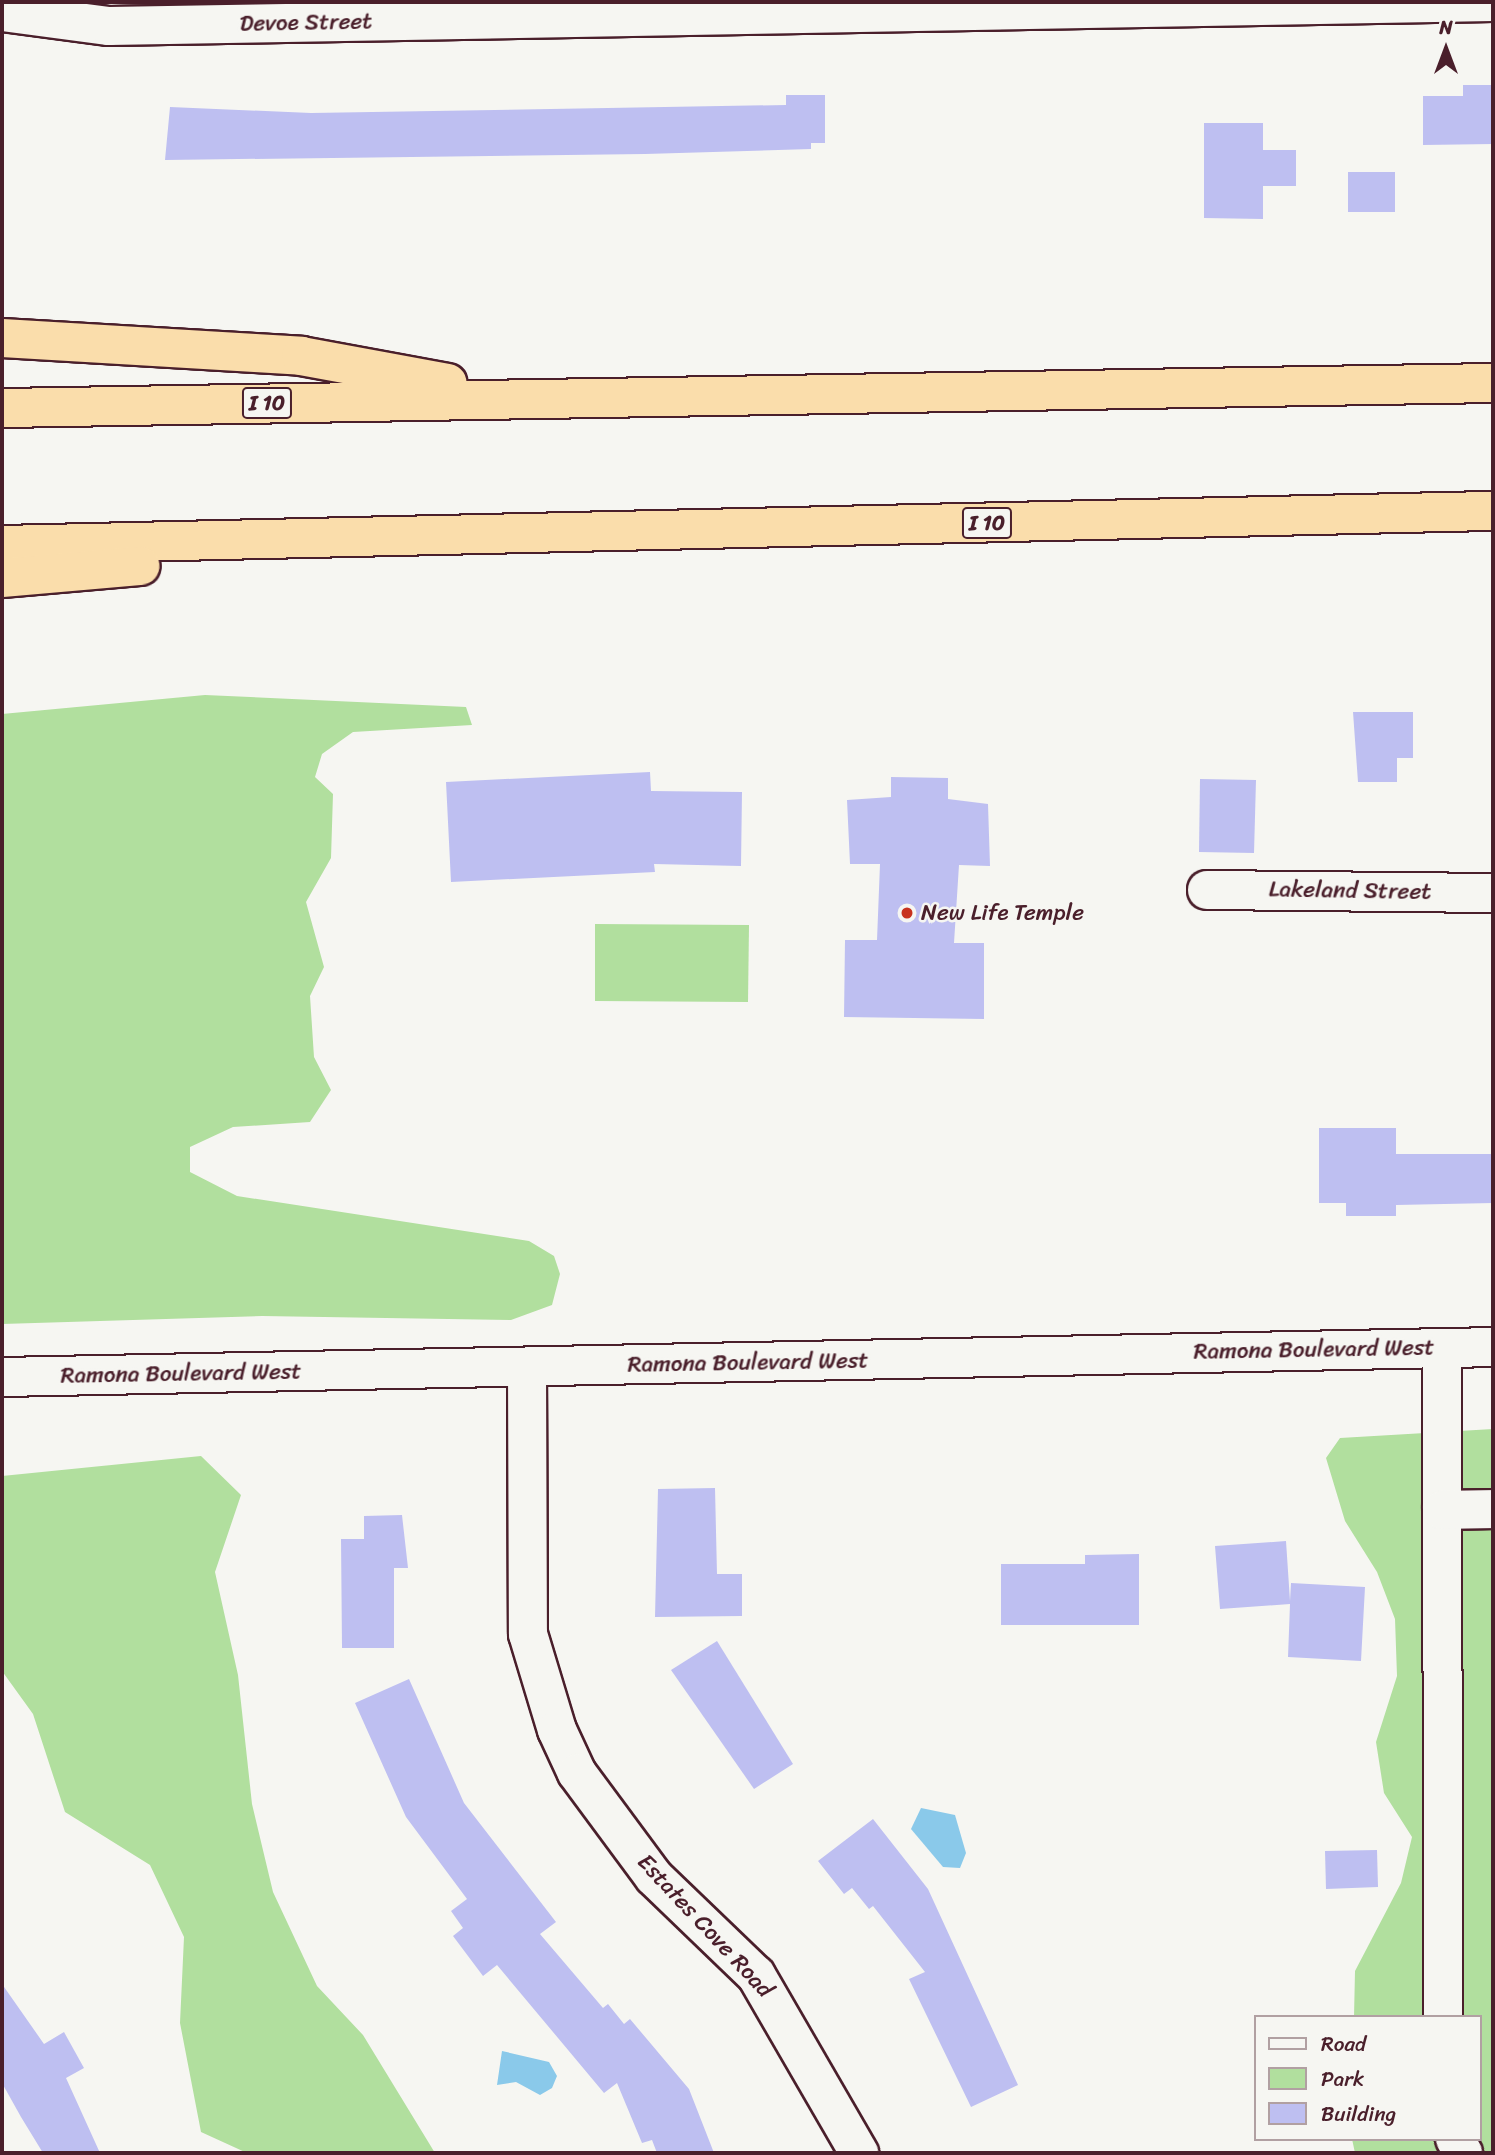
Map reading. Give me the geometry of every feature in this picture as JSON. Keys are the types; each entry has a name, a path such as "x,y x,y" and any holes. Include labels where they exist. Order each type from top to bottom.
{"highway":[{"path":"2,338 301,356 533,398"},
{"name":"I 10","path":"2,408 1493,383"},
{"name":"I 10","path":"2,545 1493,511"},
{"path":"2,578 481,536"}],"street":[{"name":"Devoe Street","path":"2,12 109,26 1080,6 1493,2"},
{"name":"Lakeland Street","path":"1207,890 1493,893"},
{"name":"Ramona Boulevard West","path":"2,1377 1493,1347"},
{"path":"1442,1348 1443,2015"},
{"name":"Estates Cove Road","path":"527,1368 528,1634 556,1730 577,1773 654,1877 756,1975 859,2153"},
{"path":"1442,1510 1493,1509"}],"green space":[{"path":"205,695 466,707 472,725 353,732 322,754 315,777 333,794 331,858 306,902 324,967 310,996 314,1057 331,1090 310,1122 233,1127 190,1147 190,1172 237,1196 529,1241 554,1256 560,1274 552,1305 511,1320 262,1316 2,1324 2,714"},
{"path":"595,924 749,925 748,1002 595,1001"},
{"path":"1493,1429 1493,2153 1355,2153 1352,2141 1481,2141 1481,2015 1354,2015 1355,1971 1401,1883 1412,1837 1384,1793 1376,1742 1397,1676 1395,1619 1377,1572 1345,1521 1326,1458 1340,1438"},
{"path":"201,1456 241,1495 215,1572 238,1675 252,1804 273,1892 317,1986 363,2035 435,2153 247,2153 201,2132 180,2023 184,1937 150,1865 65,1812 33,1714 2,1671 2,1476"}],"water":[{"path":"921,1808 955,1815 966,1853 960,1868 943,1867 911,1829"},
{"path":"502,2051 549,2062 557,2076 552,2088 540,2095 516,2082 497,2085"}],"building":[{"path":"1463,85 1493,85 1493,144 1423,145 1423,96 1463,96"},
{"path":"786,95 825,95 825,143 811,143 811,149 645,154 165,160 170,107 311,113 786,105"},
{"path":"1204,123 1263,123 1263,150 1296,150 1296,186 1263,186 1263,219 1204,218"},
{"path":"1348,172 1395,172 1395,212 1348,212"},
{"path":"1353,712 1413,712 1413,758 1397,758 1397,782 1358,782"},
{"path":"650,772 651,791 742,792 741,866 654,864 655,872 451,882 446,782"},
{"path":"891,777 948,778 948,799 988,804 990,866 959,865 954,943 984,943 984,1019 844,1017 845,940 877,940 880,864 850,864 847,800 891,797"},
{"path":"1200,779 1256,780 1254,853 1199,852"},
{"path":"1319,1128 1396,1128 1396,1154 1493,1154 1493,1203 1396,1205 1396,1216 1346,1216 1346,1203 1319,1203"},
{"path":"715,1488 717,1574 742,1574 742,1616 655,1617 658,1489"},
{"path":"402,1515 408,1568 394,1568 394,1648 342,1648 341,1539 364,1539 364,1516"},
{"path":"1286,1541 1290,1601 1291,1583 1365,1587 1361,1661 1288,1657 1290,1604 1220,1609 1215,1546"},
{"path":"1139,1554 1139,1625 1001,1625 1001,1564 1085,1564 1085,1555"},
{"path":"717,1641 793,1764 754,1789 671,1670"},
{"path":"409,1679 464,1803 556,1922 540,1934 603,2008 608,2004 624,2024 630,2019 689,2089 714,2153 657,2153 652,2140 642,2143 617,2083 604,2093 497,1965 483,1976 453,1936 463,1928 451,1911 467,1899 406,1817 355,1703"},
{"path":"873,1819 928,1889 1018,2085 971,2107 909,1979 925,1972 873,1906 869,1909 852,1888 844,1894 818,1861"},
{"path":"1377,1850 1378,1887 1326,1889 1325,1851"},
{"path":"2,1984 44,2044 64,2032 84,2068 66,2078 100,2153 43,2153 21,2117 2,2083"}],"place":[{"name":"New Life Temple","path":"907,913"}]}
